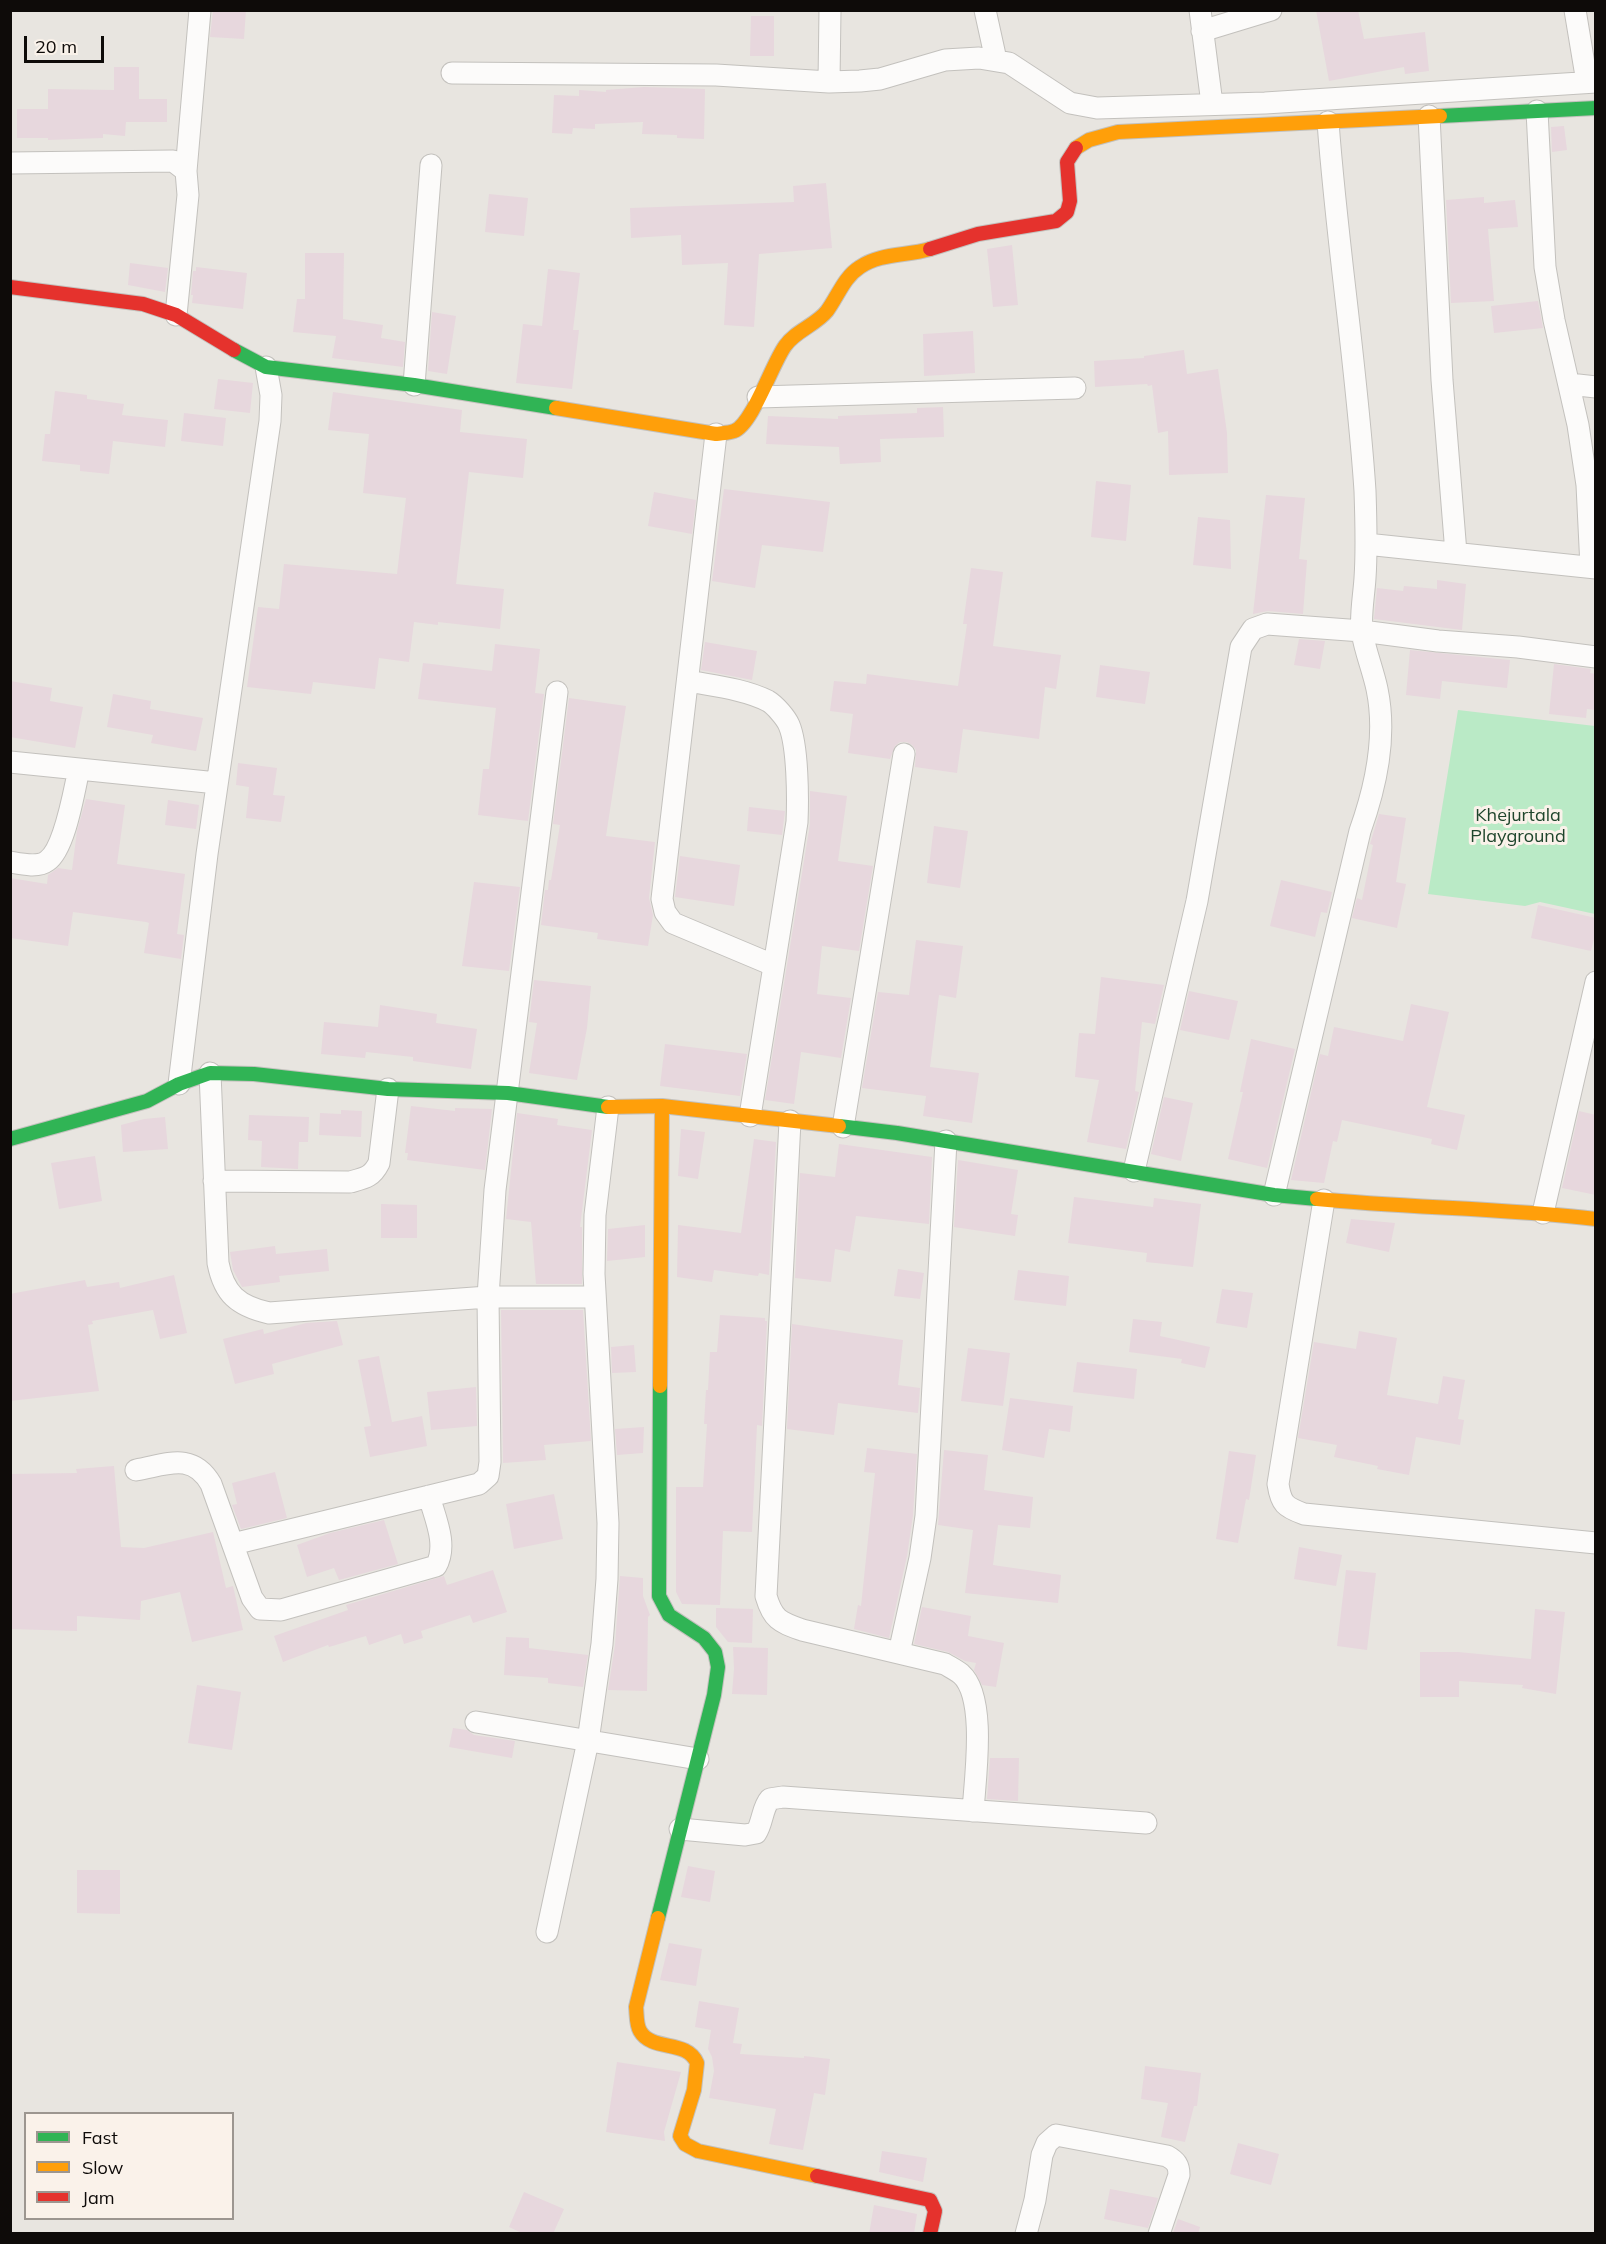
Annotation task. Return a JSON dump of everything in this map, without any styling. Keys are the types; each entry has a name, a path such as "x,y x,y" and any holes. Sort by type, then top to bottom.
{"street":[{"path":"176,315 188,195 186,171 200,10"},
{"path":"829,82 830,10"},
{"path":"985,10 996,60"},
{"path":"1212,105 1201,21 1271,10"},
{"path":"452,73 716,75 829,82 880,79 945,60 978,58 1009,63 1070,104 1082,106 1097,108 1265,103 1591,82 1575,10"},
{"path":"10,287 143,304 176,315 226,346 266,367 414,385 716,434 736,431 749,418 777,357 787,342 826,312 845,282 858,268 874,259 914,254 978,234 1056,221 1065,217 1070,209 1066,163 1071,150 1097,135 1118,132 1596,108"},
{"path":"1366,544 1593,567 1587,485 1578,425 1554,320 1545,267 1537,111"},
{"path":"1429,116 1442,380 1456,553"},
{"path":"1274,1195 1360,831 1374,794 1379,761 1378,691 1362,631 1366,544 1364,489 1355,381 1334,203 1328,122"},
{"path":"10,163 173,161 186,171"},
{"path":"414,385 431,165"},
{"path":"179,1084 217,783 270,421 271,395 266,367"},
{"path":"1569,384 1596,387"},
{"path":"758,397 1075,388"},
{"path":"716,434 662,899 665,912 673,923 773,965"},
{"path":"1134,1172 1197,902 1241,647 1253,629 1267,624 1362,631 1596,657"},
{"path":"688,681 750,694 771,702 789,725 795,756 798,803 750,1116"},
{"path":"233,1544 479,1484 488,1476 490,1462 488,1297 495,1190 556,692"},
{"path":"843,1127 904,754"},
{"path":"10,762 217,783"},
{"path":"10,862 33,865 46,862 55,852 62,837 79,769"},
{"path":"1543,1214 1596,982"},
{"path":"210,1073 218,1263 221,1281 237,1301 252,1309 269,1313 488,1297 595,1297"},
{"path":"10,1139 147,1101 179,1084 210,1073 254,1074 388,1089 508,1093 608,1107 662,1106 946,1141 1274,1195 1392,1206 1596,1219"},
{"path":"214,1181 350,1182 363,1178 374,1172 379,1162 388,1089"},
{"path":"662,1106 659,1596 669,1615 704,1638 715,1652 718,1667 714,1695 636,2007 638,2026 645,2038 691,2053 697,2061 696,2078 680,2136 685,2144 699,2151 930,2200 935,2211 930,2234"},
{"path":"547,1932 588,1741 602,1644 608,1579 608,1523 595,1297 595,1215 608,1107"},
{"path":"790,1120 766,1596 770,1611 781,1622 802,1630 945,1664 962,1675 973,1695 977,1715 973,1811"},
{"path":"899,1653 920,1558 926,1516 946,1141"},
{"path":"1324,1200 1278,1484 1280,1498 1288,1508 1304,1514 1596,1543"},
{"path":"136,1470 181,1462 195,1466 204,1472 211,1484 252,1598 260,1609 281,1610 436,1566 442,1555 442,1544 429,1496"},
{"path":"477,1722 698,1759"},
{"path":"680,1829 745,1835 756,1833 762,1823 765,1805 770,1799 783,1797 1146,1823"},
{"path":"1026,2234 1042,2155 1047,2143 1056,2135 1167,2156 1176,2161 1179,2175 1159,2234"}],"green space":[{"name":"Khejurtala Playground","path":"1458,710 1595,726 1595,914 1540,902 1525,906 1428,894"}],"building":[{"path":"213,10 246,10 244,39 210,37"},
{"path":"1316,10 1358,10 1364,39 1425,32 1429,71 1405,74 1404,67 1329,81"},
{"path":"751,16 774,16 774,56 750,56"},
{"path":"114,67 139,67 139,99 167,99 167,122 126,122 125,136 103,134 103,138 48,140 48,138 17,138 17,109 48,109 48,89 114,90"},
{"path":"644,87 705,89 704,139 677,138 677,135 642,134 643,122 595,124 595,129 573,128 572,134 552,133 554,95 579,96 579,90 606,92 606,90"},
{"path":"1564,126 1567,150 1552,152 1551,127"},
{"path":"826,183 832,248 759,254 754,327 724,325 728,263 682,265 681,235 631,238 630,208 794,202 793,186"},
{"path":"489,194 528,198 524,236 485,232"},
{"path":"1484,197 1484,203 1515,200 1518,227 1488,229 1494,301 1451,303 1446,200"},
{"path":"1012,245 1018,305 993,307 987,249"},
{"path":"305,253 344,253 343,319 383,325 381,338 405,342 403,367 332,358 336,336 293,332 297,299 305,299"},
{"path":"130,263 168,268 165,292 128,285"},
{"path":"196,267 247,273 243,309 192,303 193,271 196,271"},
{"path":"548,269 580,273 573,330 579,330 572,389 516,383 523,324 542,326"},
{"path":"1538,301 1543,328 1494,333 1491,306"},
{"path":"432,312 456,316 447,374 428,371"},
{"path":"973,331 975,373 924,376 923,334"},
{"path":"1184,350 1187,374 1218,369 1227,433 1228,473 1169,475 1168,431 1158,433 1152,385 1095,387 1094,361 1144,358 1144,356"},
{"path":"218,379 253,383 250,413 214,409"},
{"path":"55,391 87,395 87,399 124,404 122,415 168,420 165,447 113,441 109,474 80,471 80,465 42,461 45,434 50,434"},
{"path":"333,392 462,410 460,432 527,439 523,478 469,472 456,584 504,589 500,629 438,622 438,625 414,622 409,662 379,658 375,689 313,682 311,694 247,687 258,607 279,609 284,564 397,574 406,498 363,493 369,434 328,430"},
{"path":"943,407 944,437 880,439 881,462 840,464 839,447 766,444 768,416 838,419 838,416 917,413 917,408"},
{"path":"184,413 226,418 223,446 181,441"},
{"path":"1096,481 1131,485 1126,541 1091,537"},
{"path":"724,489 830,502 823,552 762,545 755,588 712,581"},
{"path":"654,492 696,500 692,534 648,526"},
{"path":"1266,495 1305,498 1299,559 1307,560 1303,614 1268,611 1253,614"},
{"path":"1198,517 1230,520 1231,569 1193,565"},
{"path":"971,568 1003,572 993,646 1061,655 1056,689 1045,687 1039,739 963,729 957,773 915,767 916,750 907,742 900,742 895,746 890,759 848,753 853,714 830,711 834,681 866,684 867,674 958,686 967,624 963,624"},
{"path":"1437,580 1466,584 1462,630 1374,619 1377,588 1403,591 1404,586 1437,589"},
{"path":"1299,639 1325,641 1320,669 1294,665"},
{"path":"705,642 757,651 752,680 701,670"},
{"path":"495,644 540,649 535,693 544,694 528,821 478,815 483,769 489,769 496,708 418,699 423,663 492,671"},
{"path":"1410,650 1510,660 1507,688 1442,681 1440,699 1406,695"},
{"path":"1554,664 1591,669 1590,673 1596,674 1596,710 1587,709 1586,718 1549,714"},
{"path":"1100,665 1150,672 1145,704 1096,697"},
{"path":"10,681 52,688 50,701 83,707 75,748 10,737"},
{"path":"113,694 151,701 150,709 203,718 196,751 151,743 153,735 107,727"},
{"path":"569,698 626,706 606,836 655,842 649,898 653,915 648,946 597,939 598,933 541,925 545,890 548,890 549,880 551,880 560,825 553,824"},
{"path":"238,763 277,768 273,795 285,796 281,822 246,818 249,787 236,785"},
{"path":"810,791 847,796 838,861 873,866 859,951 822,946 817,994 851,998 841,1058 801,1052 794,1104 765,1100 810,824"},
{"path":"86,799 125,805 117,864 185,874 177,934 184,935 181,959 144,953 149,923 73,912 68,946 10,938 10,878 47,884 48,875 58,868 72,870 77,831"},
{"path":"168,800 199,805 196,829 165,825"},
{"path":"749,807 785,811 782,835 747,831"},
{"path":"1379,814 1406,818 1396,882 1406,884 1397,928 1352,918 1357,898 1362,900 1373,845 1370,844"},
{"path":"934,826 968,831 960,888 927,883"},
{"path":"680,856 740,865 734,906 675,897"},
{"path":"1281,880 1332,892 1327,913 1321,912 1315,937 1270,926"},
{"path":"474,882 520,887 509,971 462,966"},
{"path":"1538,905 1596,918 1596,931 1591,951 1531,938"},
{"path":"916,940 963,946 956,998 939,995 930,1067 979,1073 972,1123 923,1116 926,1096 862,1088 878,992 909,995"},
{"path":"1101,977 1164,985 1155,1024 1142,1022 1135,1091 1139,1092 1126,1149 1087,1142 1099,1080 1075,1077 1079,1033 1095,1034"},
{"path":"534,980 591,986 587,1028 577,1080 529,1073 537,1023 529,1022"},
{"path":"1189,991 1238,1001 1229,1040 1180,1030"},
{"path":"1411,1004 1449,1012 1427,1107 1465,1115 1457,1150 1431,1144 1432,1139 1342,1120 1337,1142 1333,1141 1324,1183 1291,1180 1320,1054 1328,1056 1334,1027 1403,1041"},
{"path":"380,1005 437,1014 436,1023 477,1029 471,1069 413,1061 413,1057 366,1052 365,1058 321,1054 324,1022 378,1027"},
{"path":"1251,1039 1295,1049 1267,1168 1228,1159 1243,1092 1240,1092"},
{"path":"665,1044 747,1054 740,1096 660,1086"},
{"path":"1164,1097 1193,1103 1181,1161 1151,1154"},
{"path":"411,1106 455,1111 455,1108 492,1109 485,1170 407,1160 408,1153 405,1153"},
{"path":"341,1110 362,1111 361,1137 319,1135 320,1113 341,1114"},
{"path":"1579,1111 1596,1115 1596,1195 1562,1188"},
{"path":"517,1113 558,1119 557,1125 592,1130 580,1227 582,1227 582,1284 536,1284 531,1222 506,1219"},
{"path":"249,1115 309,1117 308,1142 299,1142 298,1169 261,1167 262,1141 248,1140"},
{"path":"165,1117 168,1149 123,1152 121,1125"},
{"path":"681,1129 705,1132 698,1179 678,1176"},
{"path":"754,1139 776,1142 769,1275 759,1273 758,1276 714,1270 712,1282 677,1277 678,1225 741,1233"},
{"path":"839,1144 932,1157 929,1224 856,1216 850,1252 835,1249 831,1282 795,1278 800,1173 835,1177"},
{"path":"95,1156 102,1201 59,1209 51,1163"},
{"path":"958,1160 1018,1170 1011,1214 1018,1215 1015,1236 954,1227"},
{"path":"1074,1197 1153,1207 1154,1198 1201,1204 1193,1267 1146,1262 1147,1253 1068,1243"},
{"path":"381,1204 417,1205 417,1238 381,1238"},
{"path":"1351,1219 1395,1223 1389,1252 1346,1243"},
{"path":"645,1225 645,1257 607,1261 608,1229"},
{"path":"275,1246 276,1254 327,1249 329,1271 279,1276 280,1282 242,1287 233,1270 230,1252"},
{"path":"898,1269 924,1273 920,1299 894,1296"},
{"path":"1018,1270 1069,1276 1066,1306 1014,1300"},
{"path":"174,1275 187,1333 160,1339 153,1310 92,1321 93,1324 88,1325 99,1391 10,1401 10,1294 85,1280 87,1287 119,1282 120,1288"},
{"path":"1222,1289 1253,1293 1247,1328 1216,1323"},
{"path":"501,1310 583,1310 591,1441 544,1445 546,1460 503,1463"},
{"path":"720,1315 765,1318 767,1321 762,1426 757,1425 752,1532 723,1531 720,1605 682,1604 676,1592 676,1487 703,1487 707,1424 704,1424 706,1390 708,1390 710,1352 717,1352"},
{"path":"1133,1319 1162,1322 1160,1336 1210,1347 1205,1368 1181,1363 1182,1359 1129,1352"},
{"path":"337,1321 343,1345 272,1364 274,1374 235,1384 223,1339 263,1329 264,1334 306,1323"},
{"path":"792,1324 903,1340 898,1385 920,1388 918,1413 838,1403 834,1435 787,1429"},
{"path":"1359,1331 1397,1338 1387,1395 1438,1404 1443,1376 1465,1380 1458,1419 1464,1420 1460,1445 1416,1437 1409,1475 1334,1457 1337,1445 1298,1438 1314,1342 1356,1349"},
{"path":"634,1345 636,1372 612,1373 611,1347"},
{"path":"968,1348 1010,1353 1003,1406 961,1401"},
{"path":"379,1356 392,1422 422,1416 427,1446 370,1457 364,1427 371,1426 358,1360"},
{"path":"1077,1362 1137,1369 1134,1399 1073,1392"},
{"path":"476,1387 477,1426 431,1430 427,1392"},
{"path":"1010,1398 1073,1406 1070,1432 1049,1429 1044,1458 1002,1450"},
{"path":"644,1427 643,1453 617,1455 615,1429"},
{"path":"867,1448 917,1454 913,1515 907,1556 889,1638 854,1629 858,1605 861,1606 875,1473 864,1472"},
{"path":"944,1450 988,1455 984,1490 1033,1497 1030,1528 998,1525 993,1565 1061,1575 1058,1603 965,1593 973,1530 938,1525"},
{"path":"1229,1451 1256,1455 1249,1500 1246,1499 1238,1543 1216,1539"},
{"path":"114,1466 121,1547 144,1548 213,1532 226,1588 233,1586 243,1630 192,1642 180,1592 141,1601 140,1620 77,1616 77,1631 10,1629 11,1474 77,1473 76,1469"},
{"path":"275,1472 287,1518 241,1529 232,1505 237,1504 232,1483"},
{"path":"554,1494 563,1539 514,1549 506,1504"},
{"path":"384,1520 398,1564 339,1580 334,1568 307,1577 297,1545 330,1533"},
{"path":"1299,1547 1342,1555 1336,1586 1294,1579"},
{"path":"493,1570 507,1612 473,1623 470,1615 421,1631 423,1638 404,1644 401,1634 369,1645 366,1636 329,1647 328,1645 283,1662 274,1636 348,1610 346,1605 444,1576 447,1585"},
{"path":"1346,1570 1376,1573 1367,1650 1337,1646"},
{"path":"620,1576 643,1578 643,1596 650,1615 648,1617 647,1691 608,1690 615,1645"},
{"path":"922,1607 971,1616 968,1636 1004,1643 996,1687 982,1685 974,1670 976,1663 965,1661 948,1652 914,1644"},
{"path":"716,1608 753,1609 752,1643 728,1642 716,1627"},
{"path":"1535,1609 1565,1612 1556,1694 1522,1688 1523,1685 1459,1681 1459,1697 1420,1697 1420,1652 1458,1652 1531,1659"},
{"path":"506,1637 529,1638 529,1648 588,1655 583,1687 548,1683 548,1678 504,1675"},
{"path":"733,1647 768,1648 767,1695 732,1694"},
{"path":"197,1685 241,1692 232,1750 188,1743"},
{"path":"453,1728 467,1730 474,1735 515,1741 512,1758 449,1747"},
{"path":"990,1758 1019,1758 1018,1801 987,1799"},
{"path":"688,1866 715,1871 710,1902 681,1897"},
{"path":"77,1870 120,1870 120,1914 77,1913"},
{"path":"669,1943 702,1949 696,1986 660,1980"},
{"path":"699,2001 739,2008 733,2043 742,2044 740,2054 830,2059 825,2095 814,2093 803,2150 769,2144 776,2109 709,2098 714,2071 708,2049 711,2030 695,2027"},
{"path":"617,2062 681,2072 664,2132 665,2141 606,2132"},
{"path":"1145,2066 1201,2073 1197,2106 1194,2106 1185,2142 1161,2137 1168,2103 1141,2099"},
{"path":"1238,2143 1279,2154 1271,2185 1230,2174"},
{"path":"882,2151 927,2158 923,2182 879,2172"},
{"path":"1110,2189 1158,2198 1148,2228 1104,2219"},
{"path":"524,2192 564,2209 553,2234 524,2234 509,2227"},
{"path":"874,2205 917,2214 914,2234 869,2234"},
{"path":"1178,2219 1200,2227 1198,2234 1173,2233"}],"traffic: fast":[{"path":"1440,116 1596,108"},
{"path":"234,350 266,367 414,385 556,408"},
{"path":"10,1139 147,1101 179,1084 210,1073 254,1074 388,1089 508,1093 608,1107"},
{"path":"839,1126 897,1133 1274,1195 1317,1199"},
{"path":"658,1918 714,1695 718,1667 715,1652 704,1638 669,1615 659,1596 660,1386"}],"traffic: slow":[{"path":"1076,148 1089,140 1118,132 1440,116"},
{"path":"556,408 716,434 734,431 748,418 785,346 794,336 827,311 845,281 854,271 876,259 930,249"},
{"path":"660,1386 662,1106"},
{"path":"608,1107 662,1106 839,1126"},
{"path":"1317,1199 1526,1212 1596,1219"},
{"path":"658,1918 636,2007 637,2019 640,2031 645,2037 686,2051 697,2063 694,2090 680,2136 685,2144 698,2151 817,2176"}],"traffic: jam":[{"path":"930,249 978,234 1056,221 1067,212 1070,201 1067,162 1076,148"},
{"path":"10,287 143,304 176,315 234,350"},
{"path":"817,2176 930,2200 935,2211 930,2234"}]}
